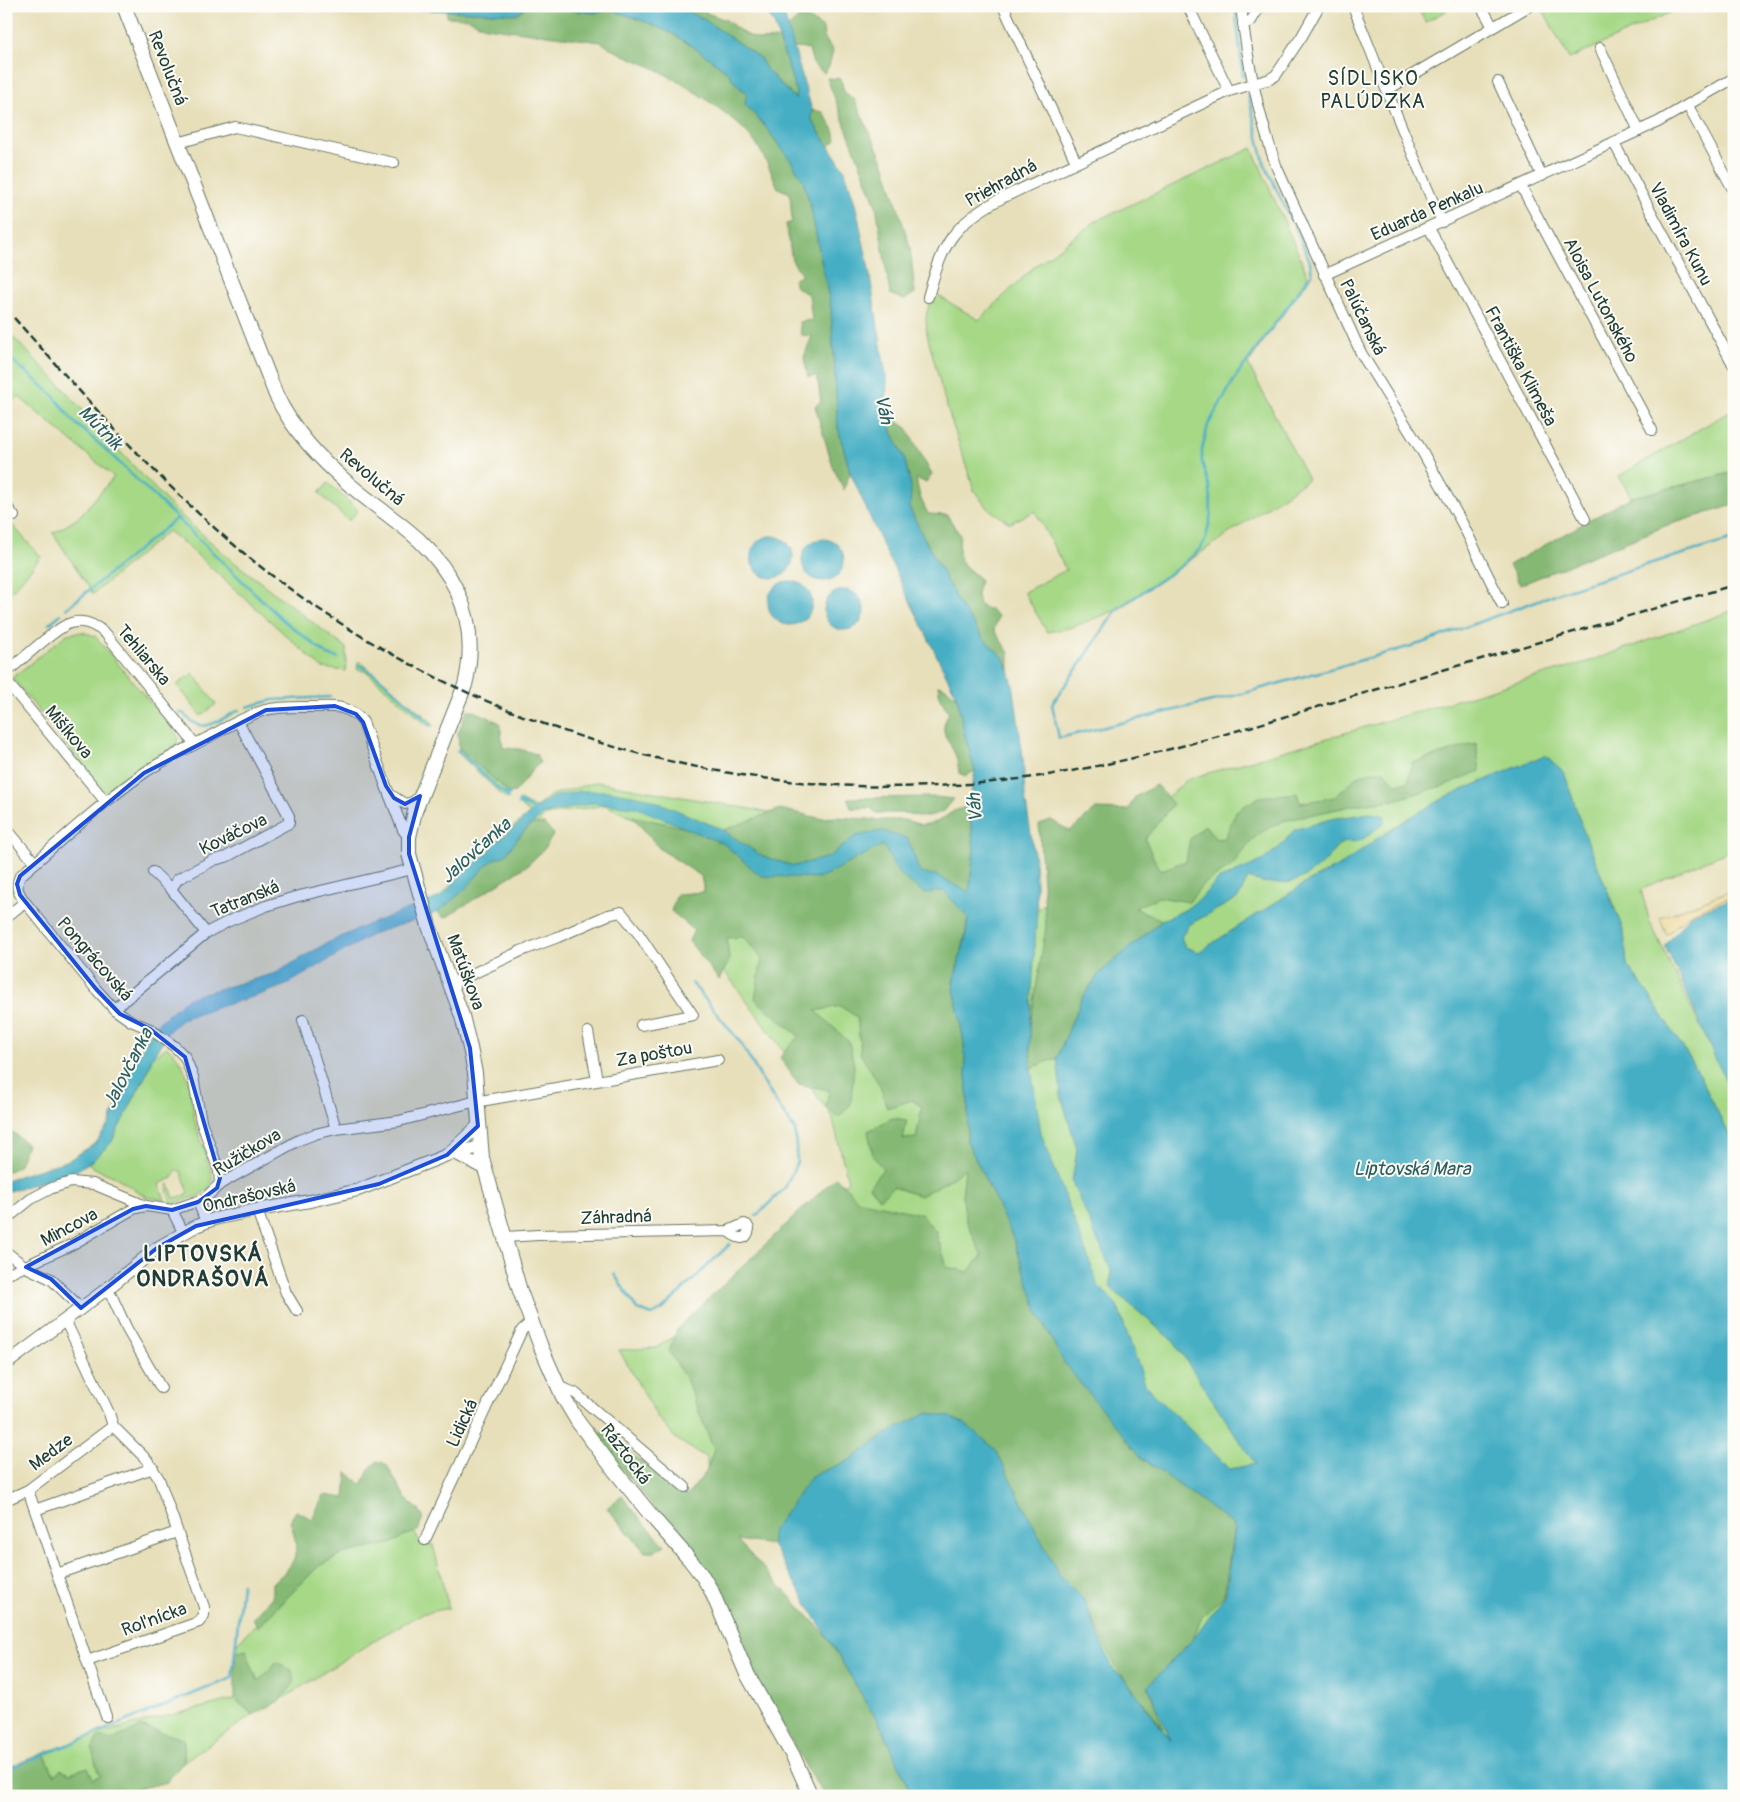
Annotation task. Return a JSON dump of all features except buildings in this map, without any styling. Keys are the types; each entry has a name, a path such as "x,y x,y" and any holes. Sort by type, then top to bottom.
{"main road":[{"name":"Revolučná","path":"124,6 270,379 289,420 305,441 334,471 418,539 433,555 456,588 461,601 469,627 471,650 466,685 420,796 408,838"},
{"name":"Matúškova","path":"408,838 409,854 421,899 462,1016 470,1048 478,1102 480,1146 485,1169"},
{"name":"Ráztocká","path":"485,1169 506,1237 514,1272 531,1322 559,1390 578,1422 620,1478 700,1572 712,1592 746,1672 784,1738 811,1796"}],"street":[{"path":"1003,6 1076,162"},
{"path":"1188,6 1228,91"},
{"name":"Palúčanská","path":"1241,6 1253,85 1266,138 1277,168 1361,353 1422,451 1462,523 1502,604"},
{"path":"1243,24 1251,20 1260,6"},
{"name":"Priehradná","path":"928,297 943,251 953,235 966,221 997,200 1076,162 1228,91 1266,81 1276,75 1319,6"},
{"path":"1353,6 1398,121 1442,222"},
{"path":"1481,6 1493,28"},
{"path":"1387,90 1529,6"},
{"path":"1600,48 1639,131"},
{"name":"Eduarda Penkalu","path":"1324,275 1639,131 1688,106 1734,78"},
{"path":"1498,82 1542,176"},
{"path":"1688,106 1734,191"},
{"path":"178,143 235,127 394,163"},
{"name":"Vladimíra Kunu","path":"1614,142 1734,366"},
{"name":"Aloisa Lutonského","path":"1521,186 1652,430"},
{"name":"Františka Klimeša","path":"1428,228 1585,519"},
{"path":"6,506 14,516"},
{"name":"Tehliarska","path":"6,673 53,634 70,623 91,624 106,634 195,744"},
{"name":"Mišíkova","path":"6,681 106,802"},
{"name":"Matúškova","path":"238,722 266,710 281,708 335,706 346,708 356,714 363,722 389,794 408,838"},
{"path":"6,917 25,902 20,895 17,884 20,876 106,802 144,773 238,722"},
{"name":"Kováčova","path":"170,889 178,880 214,860 226,857 289,824 289,816 238,722"},
{"path":"389,794 405,804 413,802 420,796"},
{"path":"6,828 35,863"},
{"name":"Tatranská","path":"114,1008 206,933 250,911 413,869"},
{"path":"153,872 170,889 206,933"},
{"name":"Pongrácovská","path":"25,902 96,989 114,1008 131,1021 150,1029 181,1052 189,1066 202,1127 218,1172 220,1184"},
{"path":"451,984 520,951 608,915 621,912 638,933 693,1015 640,1025"},
{"path":"303,1020 336,1129"},
{"name":"Za poštou","path":"588,1032 597,1080"},
{"name":"Za poštou","path":"478,1102 718,1060"},
{"name":"Ružičkova","path":"198,1202 211,1194 220,1184 299,1140 315,1134 336,1129 399,1121 478,1102"},
{"name":"Ondrašovská","path":"451,1154 478,1126"},
{"name":"Ondrašovská","path":"6,1364 108,1288 157,1248 183,1232 206,1222 358,1190 451,1154 480,1146"},
{"path":"451,1154 485,1169"},
{"path":"6,1219 38,1196 60,1184 71,1182 93,1184 146,1206 172,1210 198,1202 206,1222"},
{"name":"Mincova","path":"6,1275 26,1267 104,1227 133,1209 146,1206"},
{"path":"172,1210 183,1232"},
{"path":"257,1210 286,1293 297,1311"},
{"name":"Záhradná","path":"506,1237 728,1231"},
{"path":"6,1252 26,1267 51,1279 81,1308"},
{"path":"108,1288 127,1329 161,1388"},
{"name":"Roľnícka","path":"65,1320 110,1413 114,1426 153,1468 159,1479 204,1607 204,1615 199,1622 87,1660"},
{"name":"Lidická","path":"425,1540 522,1330 531,1322"},
{"path":"559,1390 565,1389 575,1393 685,1488"},
{"name":"Medze","path":"6,1500 28,1490 114,1426"},
{"path":"35,1510 153,1468"},
{"path":"28,1490 106,1716"},
{"path":"57,1574 177,1532"}],"highlighted area":[{"path":"335,706 356,714 363,722 386,786 394,798 405,804 420,796 409,837 409,854 470,1048 478,1126 447,1155 379,1184 196,1226 157,1248 81,1308 51,1279 26,1267 133,1209 146,1206 172,1210 198,1202 217,1188 220,1178 185,1057 150,1029 120,1014 96,989 20,895 17,884 20,876 144,773 266,710"}],"green space":[{"path":"542,6 594,13 612,10 673,34 698,50 728,72 735,83 747,94 745,104 764,125 803,180 810,204 831,309 838,428 850,472 844,490 833,467 815,406 821,402 817,376 808,377 804,357 812,336 801,335 799,322 812,320 809,295 796,287 793,280 802,275 792,260 786,224 792,222 790,193 778,188 770,168 759,149 742,127 704,98 652,67 619,53 601,42 485,27 467,18 447,17 447,11 517,14 526,7"},
{"path":"675,6 695,6 709,14 726,20 743,33 759,40 779,39 796,91 796,99 766,69 760,58 702,18"},
{"path":"1417,6 1444,6 1446,11 1425,22"},
{"path":"1541,6 1684,6 1569,59"},
{"path":"806,16 823,28 824,37 833,51 829,67 824,73 813,64 809,49 794,48 788,27 799,18"},
{"path":"827,78 841,79 844,92 854,99 884,163 910,247 915,293 904,300 890,294 876,205"},
{"path":"812,110 823,112 834,130 836,140 829,147 811,119"},
{"path":"1252,148 1308,276 1248,364 1308,479 1119,609 1070,628 1047,632 1024,592 1066,570 1035,511 1010,523 987,508 974,490 944,398 927,334 926,317 932,292 979,320 1035,266 1096,221"},
{"path":"6,330 61,386 175,510 230,559 346,648 346,671 322,668 185,544 168,531 93,594 53,533 77,519 114,477 18,396 6,408"},
{"path":"1734,409 1734,472 1631,497 1619,476"},
{"path":"896,421 907,428 932,475 926,482 916,479 920,497 928,514 947,515 960,535 959,551 961,561 980,579 977,595 979,605 993,611 998,616 994,630 1009,653 1009,670 1003,657 984,639 959,604 910,509 911,486 904,457 892,432 891,422"},
{"path":"1734,472 1734,505 1668,525 1520,585 1509,565 1631,497"},
{"path":"328,483 358,510 349,521 319,493"},
{"path":"6,518 41,557 6,598"},
{"path":"1734,610 1734,849 1641,890 1650,922 1734,1097 1734,1144 1694,1065 1648,993 1627,965 1624,932 1582,827 1564,772 1545,755 1448,796 1409,818 1344,863 1304,884 1199,952 1185,947 1181,937 1190,924 1238,898 1248,878 1265,883 1325,862 1337,846 1348,840 1359,841 1384,823 1385,816 1371,813 1331,819 1294,830 1281,846 1262,861 1218,880 1203,896 1185,910 1162,920 1061,1095 1077,1149 1072,1182 1111,1270 1111,1288 1174,1342 1256,1464 1234,1525 1226,1594 1192,1640 1173,1743 1125,1679 1113,1669 1083,1599 708,1490 707,1458 676,1439 658,1418 619,1350 656,1348 688,1327 848,1181 832,1116 699,937 731,877 663,832 605,805 546,815 504,856 492,845 530,813 518,804 520,800 535,808 551,795 597,782 847,826 1001,897 1037,910 1188,779 1590,661"},
{"path":"82,632 95,636 178,736 177,744 105,792 12,678 67,634"},
{"path":"359,661 432,722 432,726 427,725 367,672 357,669"},
{"path":"193,673 216,704 201,716 177,685"},
{"path":"938,685 946,688 957,697 964,733 975,771 965,776 959,773 956,756 945,734 944,725 949,713 940,698"},
{"path":"467,711 475,711 500,723 503,748 519,749 536,754 540,763 515,792 509,793 459,748 458,733"},
{"path":"1476,743 1480,771 1443,786 1394,800 1360,804 1283,821 1258,834 1233,865 1202,885 1189,902 1158,897 1135,908 1162,920 1099,974 1081,1000 1057,1058 1031,1068 1030,1026 1046,927 1039,824 1051,820 1070,831 1096,809 1128,810 1135,797 1156,785 1173,804 1145,839 1161,870 1186,861 1190,839 1205,825 1216,839 1225,838 1236,811 1259,797 1297,793 1300,803 1335,797 1359,775 1383,770 1396,784 1408,782 1412,763"},
{"path":"459,748 509,793 506,799 456,751 459,751"},
{"path":"935,797 953,799 943,811 921,817 906,813 875,813 872,808 851,808 848,798"},
{"path":"969,806 974,850 968,917 964,942 953,982 964,1043 968,1103 967,1141 1014,1240 1023,1269 1142,1458 1234,1525 1224,1595 1202,1617 1192,1640 1148,1686 1163,1728 1116,1667 1083,1599 1059,1575 1028,1515 886,1434 852,1459 812,1476 773,1531 772,1545 737,1540 825,1634 883,1730 913,1796 825,1796 809,1772 746,1659 710,1577 595,1436 601,1431 687,1496 706,1472 714,1450 686,1379 669,1351 678,1328 836,1177 858,1200 921,1214 936,1232 947,1267 968,1272 982,1256 966,1219 962,1196 965,1168 951,1179 920,1196 893,1187 879,1199 869,1186 883,1169 873,1156 868,1131 892,1118 907,1120 903,1139 916,1138 922,1107 912,1100 887,1108 880,1086 861,1055 857,1017 840,1006 816,1011 849,1042 854,1066 851,1104 838,1118 826,1107 829,1090 798,1084 780,1057 799,1036 755,999 762,958 743,937 727,938 729,961 719,980 689,941 694,930 671,911 677,894 704,892 701,876 660,849 632,816 713,834 780,809 819,818 904,820 922,825 937,822 954,811"},
{"path":"533,824 544,824 554,834 544,849 529,864 447,917 444,918 437,912 463,891 484,868 496,858 504,856 524,831"},
{"path":"167,1047 181,1062 185,1071 196,1126 208,1158 206,1159 212,1178 208,1189 203,1193 171,1204 167,1189 169,1184 174,1198 186,1196 189,1193 181,1171 176,1171 173,1178 159,1184 165,1200 145,1197 145,1195 121,1180 88,1163 111,1143 148,1071 152,1058"},
{"path":"9,1129 27,1144 18,1167 6,1172 6,1130"},
{"path":"378,1461 386,1464 406,1499 418,1509 423,1517 418,1531 404,1536 391,1544 345,1553 319,1566 258,1627 253,1618 272,1597 272,1583 288,1569 295,1556 295,1541 290,1521 296,1511 312,1519 324,1495 345,1498 347,1472 362,1485 370,1468"},
{"path":"622,1496 665,1545 653,1552 645,1552 607,1508"},
{"path":"414,1532 421,1545 433,1545 449,1608 421,1614 378,1638 279,1701 294,1683 245,1696 237,1643 317,1561"},
{"path":"246,1650 258,1682 276,1662 292,1670 294,1683 279,1701 253,1715 235,1699 235,1653"},
{"path":"235,1699 253,1715 184,1761 184,1739 142,1727 112,1740 97,1769 101,1776 93,1779 88,1767 70,1773 54,1775 44,1753 89,1736"},
{"path":"142,1727 184,1739 184,1761 167,1782 106,1796 6,1796 6,1768 44,1753 54,1775 61,1769 70,1773 88,1767 93,1779 101,1776 97,1769 92,1749 98,1737 112,1740"}],"sand":[{"path":"1734,889 1734,895 1689,914 1667,935 1660,918"}],"water":[{"path":"385,6 542,6 526,7 517,14 406,9"},
{"name":"Liptovská Mara","path":"542,6 675,6 702,18 760,58 766,69 795,99 796,91 774,23 768,15 766,6 779,6 783,11 812,110 811,119 845,171 855,203 868,264 887,382 886,399 892,432 904,457 911,486 910,509 959,604 984,639 1003,657 1009,670 1014,690 1023,757 1025,796 1035,860 1037,910 1030,1026 1031,1068 1041,1133 1097,1284 1117,1305 1146,1386 1230,1469 1255,1464 1174,1342 1111,1288 1111,1270 1072,1182 1077,1149 1061,1095 1057,1058 1081,1000 1099,974 1162,920 1185,910 1203,896 1218,880 1262,861 1281,846 1294,830 1331,819 1371,813 1385,816 1384,823 1368,835 1359,841 1340,844 1316,869 1298,880 1270,883 1248,878 1238,898 1190,924 1181,937 1185,947 1199,952 1304,884 1344,863 1409,818 1448,796 1545,755 1564,772 1582,827 1624,932 1627,965 1648,993 1694,1065 1734,1144 1734,1796 913,1796 883,1730 772,1545 772,1531 812,1476 852,1459 886,1434 927,1413 947,1416 964,1423 995,1449 1059,1575 1083,1599 1113,1669 1125,1679 1171,1741 1148,1686 1192,1640 1226,1594 1234,1525 1142,1458 1064,1363 1039,1315 1014,1240 967,1141 968,1103 964,1043 953,982 965,941 968,917 944,891 924,893 899,874 883,845 820,878 761,876 724,844 635,807 592,803 544,814 524,831 504,856 496,858 484,868 463,891 441,910 375,933 286,985 193,1015 180,1021 169,1031 152,1058 148,1071 111,1143 93,1160 74,1172 6,1192 6,1180 69,1160 96,1143 109,1124 137,1058 148,1038 159,1022 185,1000 276,973 325,944 367,925 440,897 466,870 489,852 492,845 519,824 533,810 553,797 580,791 608,791 648,798 719,828 762,856 794,866 829,857 856,836 882,831 908,839 920,873 936,875 969,892 974,850 969,806 975,771 964,733 957,697 881,542 850,472 838,428 831,309 810,204 803,180 764,125 745,104 747,93 735,83 728,72 698,50 673,34 612,10 594,13"},
{"path":"776,536 784,539 790,545 793,557 790,569 784,575 768,578 760,575 754,569 751,553 754,545 760,539"},
{"path":"827,539 835,542 841,548 844,560 841,572 835,578 819,581 811,578 805,572 802,556 805,548 811,542"},
{"path":"790,581 802,585 808,591 812,603 808,615 802,621 790,625 778,621 772,615 768,603 772,591 778,585"},
{"path":"848,590 855,593 861,599 864,610 863,618 855,627 848,630 840,630 833,627 825,618 824,606 827,599 836,591"},
{"path":"1734,898 1734,1097 1665,946 1690,915"}],"waterway":[{"path":"1235,6 1243,76"},
{"path":"1248,94 1264,163 1291,220"},
{"path":"1294,225 1310,261 1312,274 1237,375 1208,425 1202,450 1202,462 1210,488 1211,514 1206,538 1201,548 1183,565 1117,609 1052,704 1059,738 1245,693 1422,643 1558,593 1734,539"},
{"name":"Mútnik","path":"6,355 53,395 74,422 104,448 284,621 328,655 338,658"},
{"name":"Mútnik","path":"66,609 177,518"},
{"name":"Mútnik","path":"49,624 61,614"},
{"name":"Mútnik","path":"358,665 386,683 432,726"},
{"path":"247,707 273,700 330,697"},
{"path":"180,713 183,713 196,724 210,725 239,710"},
{"name":"Mútnik","path":"458,750 500,790 510,795"},
{"name":"Mútnik","path":"503,792 508,798"},
{"name":"Mútnik","path":"519,801 535,811"},
{"name":"Mútnik","path":"518,804 526,806"},
{"path":"692,983 740,1042 768,1090 795,1130 797,1162 785,1188 756,1216"},
{"path":"614,1274 637,1309 652,1315 662,1310 730,1244"},
{"path":"6,1770 232,1678 242,1584"}],"railway":[{"path":"6,309 132,448 199,514 270,574 351,630 437,678 527,718 621,749 716,771 814,783 912,787 1011,780 1094,767 1216,737 1734,585"}],"district":[{"name":"SÍDLISKO PALÚDZKA","path":"1373,90"},
{"name":"LIPTOVSKÁ ONDRAŠOVÁ","path":"203,1266"}],"water label":[{"name":"Váh","path":"885,409"},
{"name":"Váh","path":"974,808"},
{"name":"Jalovčanka","path":"475,850"},
{"name":"Jalovčanka","path":"127,1068"}]}
